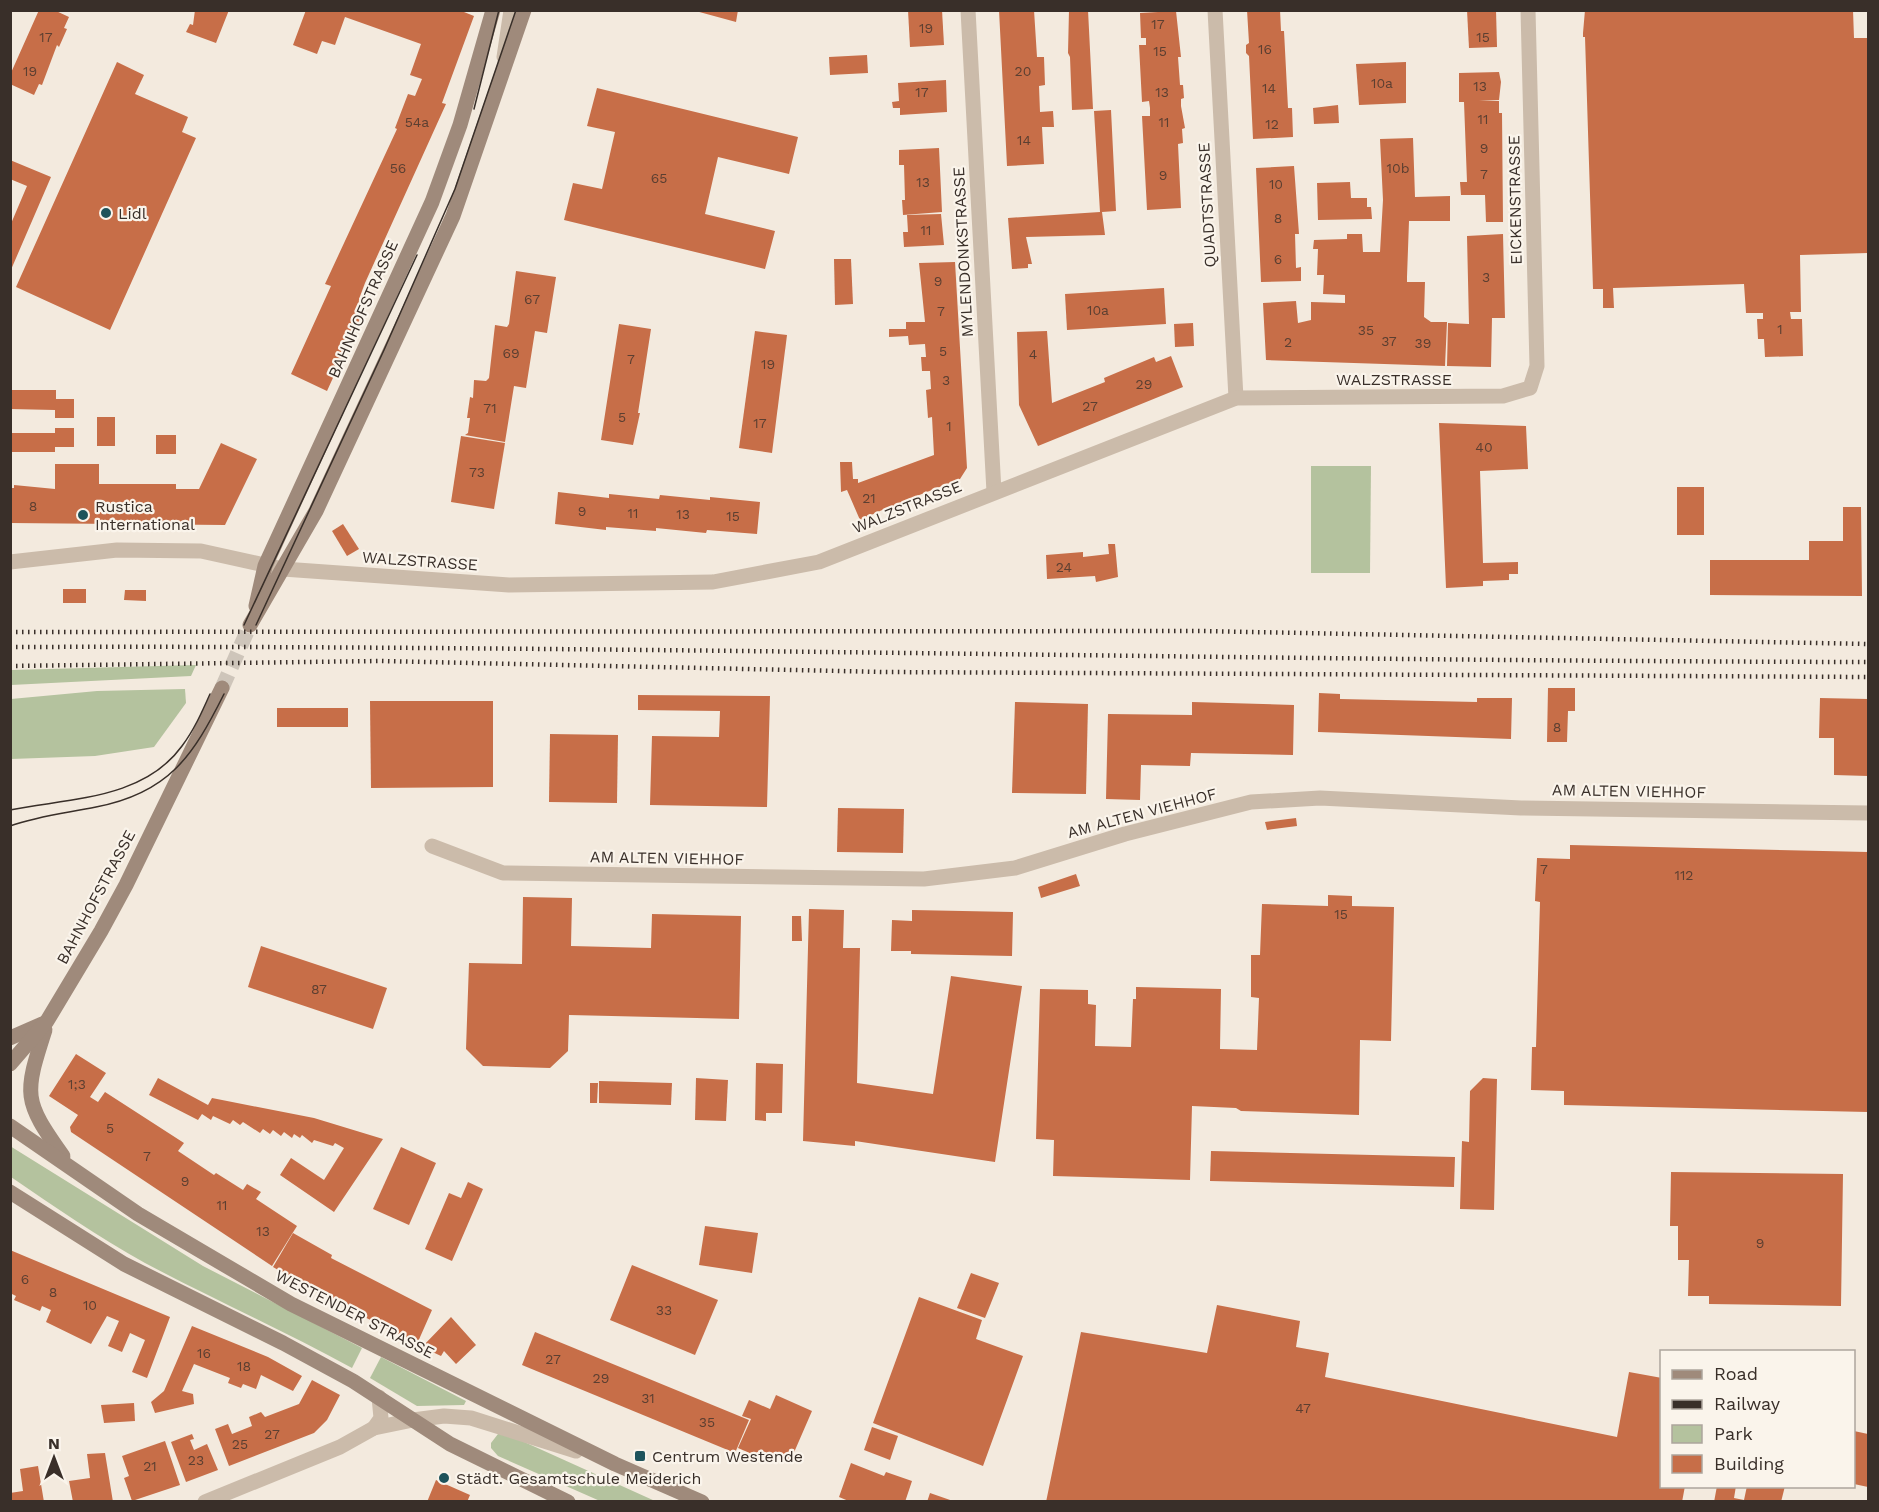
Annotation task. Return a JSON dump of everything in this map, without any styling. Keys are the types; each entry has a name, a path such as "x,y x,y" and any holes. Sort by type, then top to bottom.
{"main road":[{"name":"BAHNHOFSTRASSE","path":"493,10 460,125 432,202 265,566 252,621 316,511 453,216 525,10"},
{"name":"BAHNHOFSTRASSE","path":"10,1064 47,1021 122,893 222,688"},
{"path":"10,1038 47,1021"},
{"path":"47,1021 34,1061 30,1084 30,1103 38,1121 68,1164"},
{"name":"WESTENDER STRASSE","path":"10,1126 138,1214 291,1304 615,1464 702,1502"},
{"path":"10,1192 124,1264 283,1343 379,1397 450,1444 568,1502"}],"street":[{"name":"BAHNHOFSTRASSE","path":"502,78 511,10"},
{"name":"MYLENDONKSTRASSE","path":"968,10 994,492"},
{"name":"QUADTSTRASSE","path":"1215,10 1236,398"},
{"name":"EICKENSTRASSE","path":"1528,10 1537,366 1530,388"},
{"name":"WALZSTRASSE","path":"10,562 117,550 201,551 283,569 509,585 713,582 819,562 1236,398 1503,396 1530,388"},
{"name":"AM ALTEN VIEHHOF","path":"432,846 503,873 924,879 1015,868 1125,834 1251,802 1320,798 1521,808 1869,813"},
{"path":"374,1428 381,1418 379,1397"},
{"path":"205,1502 340,1447 374,1428 444,1416 471,1418 511,1428 615,1464"}],"green space":[{"path":"1311,466 1371,466 1370,573 1311,573"},
{"path":"196,665 191,676 11,685 11,670"},
{"path":"185,689 186,703 154,747 95,756 11,759 11,699 97,691"},
{"path":"10,1146 203,1266 362,1348 352,1368 145,1263 77,1222 11,1177"},
{"path":"381,1357 466,1401 464,1405 417,1406 370,1378"},
{"path":"505,1433 655,1501 600,1501 498,1456 491,1448 491,1443 498,1434"}],"building":[{"path":"39,10 54,10 69,17 64,28 67,29 59,47 57,45 42,85 39,84 34,95 10,84 10,75"},
{"path":"195,10 229,10 216,43 186,32 190,24 193,25"},
{"path":"306,10 459,10 474,16 442,103 446,104 365,283 359,299 367,303 327,391 291,374 331,286 325,284 397,129 395,128 408,94 415,96 422,79 410,75 421,44 345,17 335,45 322,41 317,54 293,45"},
{"path":"692,10 738,10 736,22"},
{"path":"908,10 942,10 944,45 910,47"},
{"path":"999,10 1034,10 1037,57 1044,57 1045,85 1039,86 1040,112 1053,111 1054,127 1042,127 1044,164 1007,166"},
{"path":"1069,10 1088,10 1093,109 1072,110 1068,53"},
{"path":"1247,10 1280,10 1281,31 1284,31 1288,108 1292,108 1293,137 1253,139 1249,56 1246,53 1246,45 1249,43"},
{"path":"1467,10 1496,10 1497,47 1469,48"},
{"path":"1585,10 1853,10 1854,38 1868,38 1868,253 1800,255 1801,312 1790,312 1791,319 1802,319 1803,356 1765,357 1764,339 1758,339 1757,319 1763,319 1763,313 1746,313 1744,284 1613,288 1614,308 1603,308 1603,289 1593,289 1585,37 1583,37"},
{"path":"1176,11 1181,57 1178,57 1180,85 1183,85 1184,98 1181,99 1181,106 1185,128 1182,129 1183,143 1178,144 1181,208 1147,210 1142,116 1150,116 1150,108 1149,101 1142,102 1139,45 1146,45 1146,38 1141,38 1140,13"},
{"path":"867,55 868,73 830,75 829,57"},
{"name":"Lidl","path":"117,62 144,75 135,94 188,117 182,132 196,138 110,330 16,287"},
{"path":"1406,62 1406,103 1359,105 1356,64"},
{"path":"1499,72 1501,82 1499,100 1479,101 1499,101 1499,113 1502,113 1503,222 1486,222 1485,195 1461,195 1460,182 1467,182 1464,102 1459,102 1459,73"},
{"path":"946,80 947,112 900,115 900,108 893,108 892,102 899,101 898,83"},
{"path":"597,88 798,137 789,174 718,157 705,214 775,231 765,269 564,220 573,183 602,189 615,132 587,126"},
{"path":"1338,105 1339,123 1314,124 1313,108"},
{"path":"1111,110 1116,211 1102,212 1105,235 1026,237 1032,264 1028,264 1028,268 1012,269 1008,218 1100,212 1094,111"},
{"path":"1413,138 1415,197 1450,196 1450,221 1409,221 1407,277 1407,282 1425,282 1424,317 1431,322 1447,322 1445,366 1266,360 1263,303 1296,301 1298,323 1311,320 1311,302 1345,303 1345,295 1323,294 1324,275 1317,275 1318,249 1313,249 1314,240 1347,239 1347,234 1362,234 1363,252 1380,252 1383,200 1380,139"},
{"path":"939,148 942,212 903,215 904,165 899,165 899,150"},
{"path":"10,160 51,177 10,272 10,226 27,186 10,179"},
{"path":"1294,166 1299,234 1295,234 1296,268 1301,267 1301,281 1261,282 1256,168"},
{"path":"1350,182 1351,198 1367,198 1367,207 1371,207 1372,219 1318,220 1317,183"},
{"path":"941,214 944,245 904,247 903,232 908,232 907,215"},
{"path":"1503,234 1505,318 1492,318 1491,367 1447,366 1448,323 1469,324 1467,236"},
{"path":"834,259 851,259 853,304 835,305"},
{"path":"955,262 967,468 960,479 904,501 895,509 891,506 860,520 847,490 841,492 840,462 852,462 853,479 858,479 858,483 934,455 932,417 928,418 926,390 931,389 930,371 922,371 921,357 926,357 925,344 909,345 908,336 889,337 889,329 906,329 906,322 925,322 919,263"},
{"path":"516,271 556,277 547,333 535,331 526,388 514,386 505,442 465,435 468,433 470,418 467,418 470,397 473,398 474,380 486,381 489,378 495,325 507,327 509,324"},
{"path":"1164,288 1166,324 1067,330 1065,294"},
{"path":"1193,323 1194,346 1175,347 1174,324"},
{"path":"619,324 651,329 638,413 640,413 633,445 601,440"},
{"path":"755,331 787,335 772,453 739,448"},
{"path":"1047,331 1052,403 1105,382 1104,378 1154,357 1156,362 1171,356 1183,387 1038,446 1019,405 1017,332"},
{"path":"10,390 56,390 56,399 74,399 74,418 55,418 55,410 10,409"},
{"path":"97,417 115,417 115,446 97,446"},
{"path":"1439,423 1526,426 1528,469 1480,471 1483,563 1518,562 1518,574 1509,574 1509,580 1483,581 1483,586 1446,588"},
{"path":"55,428 74,428 74,447 55,447 55,452 10,452 10,433 55,433"},
{"path":"156,435 176,435 176,454 156,454"},
{"path":"461,436 505,443 494,509 451,502"},
{"path":"221,443 257,459 225,525 10,523 10,488 14,488 14,485 55,489 55,464 99,464 99,484 176,484 176,489 199,489"},
{"path":"1677,487 1704,487 1704,535 1677,535"},
{"path":"558,492 609,498 609,494 659,499 660,495 760,502 757,534 707,530 706,533 656,528 656,531 606,527 606,530 555,524"},
{"path":"1843,507 1861,507 1862,596 1710,595 1710,560 1809,560 1809,541 1843,541"},
{"path":"343,524 359,549 347,556 332,531"},
{"path":"1108,544 1115,544 1118,577 1096,582 1095,576 1047,579 1046,555 1083,552 1083,557 1109,554"},
{"path":"63,589 86,589 86,603 63,603"},
{"path":"125,590 146,590 146,601 124,600"},
{"path":"1548,688 1575,688 1575,711 1568,711 1567,742 1547,742"},
{"path":"1319,693 1340,694 1340,699 1477,702 1477,698 1512,698 1511,739 1318,732"},
{"path":"638,695 770,696 767,807 650,805 652,736 719,737 720,711 638,710"},
{"path":"1820,698 1868,699 1868,776 1834,775 1834,738 1819,738"},
{"path":"370,701 493,701 493,787 371,788"},
{"path":"1015,702 1088,704 1086,794 1012,793"},
{"path":"1192,702 1294,705 1293,755 1191,753 1190,766 1141,765 1140,800 1106,799 1108,714 1192,715"},
{"path":"277,708 348,708 348,727 277,727"},
{"path":"550,734 618,735 617,803 549,802"},
{"path":"838,808 904,809 903,853 837,852"},
{"path":"1296,818 1297,826 1267,830 1265,822"},
{"path":"1570,845 1868,852 1868,1112 1564,1105 1564,1091 1531,1090 1532,1047 1536,1047 1540,902 1535,901 1537,858 1570,859"},
{"path":"1076,874 1080,886 1041,898 1038,887"},
{"path":"1328,895 1352,896 1352,906 1394,907 1391,1041 1360,1040 1359,1115 1241,1111 1236,1108 1192,1106 1190,1180 1053,1176 1054,1140 1036,1139 1040,989 1088,990 1088,1004 1096,1005 1095,1046 1131,1047 1133,999 1136,999 1136,987 1221,989 1220,1049 1257,1050 1259,998 1251,997 1251,955 1260,955 1262,904 1328,906"},
{"path":"523,897 572,898 571,946 651,948 652,914 741,916 739,1019 569,1015 568,1051 550,1068 483,1066 466,1049 469,963 522,964"},
{"path":"809,909 844,910 843,948 860,948 857,1083 933,1094 951,976 1022,986 995,1162 855,1141 855,1146 803,1141"},
{"path":"912,910 1013,912 1012,956 911,954 911,951 891,951 892,920 912,921"},
{"path":"792,916 801,916 802,941 792,941"},
{"path":"261,946 387,988 373,1029 248,987"},
{"path":"76,1054 106,1073 90,1097 98,1102 105,1092 184,1143 178,1151 214,1175 216,1173 243,1190 247,1184 261,1192 256,1199 297,1226 272,1266 71,1132 70,1127 78,1115 49,1096"},
{"path":"756,1063 783,1064 782,1113 766,1113 766,1121 755,1120"},
{"path":"158,1078 208,1105 212,1098 314,1118 383,1139 334,1212 280,1175 291,1158 324,1180 344,1148 335,1143 333,1146 314,1140 312,1143 302,1135 300,1138 294,1134 292,1138 284,1132 281,1136 273,1130 270,1134 263,1129 260,1133 243,1122 240,1125 233,1120 230,1124 213,1116 211,1120 202,1114 198,1120 149,1095"},
{"path":"696,1078 728,1080 726,1121 695,1120"},
{"path":"1483,1078 1497,1079 1494,1210 1460,1209 1462,1141 1469,1142 1470,1091"},
{"path":"599,1081 672,1083 671,1105 599,1103"},
{"path":"590,1083 598,1083 597,1103 590,1103"},
{"path":"401,1147 436,1163 409,1225 373,1209"},
{"path":"1211,1151 1455,1157 1454,1187 1210,1181"},
{"path":"1671,1172 1843,1174 1841,1306 1709,1304 1709,1296 1688,1296 1689,1260 1678,1260 1678,1226 1670,1226"},
{"path":"468,1182 483,1189 452,1261 425,1249 449,1193 461,1198"},
{"path":"705,1226 758,1233 752,1273 699,1265"},
{"path":"293,1233 332,1255 331,1258 432,1310 417,1344 314,1291 273,1267"},
{"path":"10,1250 170,1317 147,1378 132,1372 145,1340 130,1333 122,1352 108,1346 119,1321 107,1316 91,1344 46,1322 51,1310 42,1306 40,1311 14,1300 16,1296 10,1293"},
{"path":"632,1265 718,1300 695,1355 610,1320"},
{"path":"971,1273 999,1283 985,1318 957,1308"},
{"path":"919,1297 982,1320 976,1339 1023,1356 983,1466 873,1423"},
{"path":"1217,1305 1300,1321 1296,1347 1329,1353 1325,1377 1617,1437 1629,1372 1660,1378 1660,1488 1685,1488 1682,1502 1046,1502 1081,1332 1207,1353"},
{"path":"451,1317 476,1345 456,1364 444,1351 441,1356 422,1347"},
{"path":"192,1326 268,1357 302,1376 293,1391 261,1375 256,1389 243,1384 241,1388 228,1383 230,1378 194,1364 182,1391 193,1394 194,1404 155,1413 151,1402 164,1391"},
{"path":"535,1332 749,1420 735,1453 522,1365"},
{"path":"312,1380 340,1395 327,1420 314,1433 229,1466 215,1429 228,1424 232,1434 252,1426 249,1417 261,1412 265,1417 299,1404"},
{"path":"776,1395 812,1411 789,1464 762,1451 759,1457 738,1448 751,1419 742,1416 749,1400 770,1409"},
{"path":"134,1403 135,1421 104,1423 101,1405"},
{"path":"872,1427 898,1436 890,1460 864,1450"},
{"path":"1855,1431 1868,1434 1868,1487 1855,1484"},
{"path":"192,1434 194,1439 190,1440 194,1450 207,1444 218,1470 186,1482 171,1442"},
{"path":"165,1441 180,1485 132,1501 124,1478 129,1476 122,1456"},
{"path":"105,1453 113,1502 73,1502 69,1481 90,1478 87,1454"},
{"path":"851,1463 884,1476 886,1472 912,1481 905,1502 851,1502 839,1497"},
{"path":"38,1466 44,1502 10,1502 10,1493 23,1491 20,1469"},
{"path":"436,1480 470,1495 467,1502 427,1502"},
{"path":"1717,1488 1736,1488 1734,1498 1744,1500 1747,1488 1784,1488 1781,1502 1714,1502"},
{"path":"930,1493 953,1501 953,1502 927,1502"}],"tunnel":[{"path":"222,688 250,625"}],"tram line":[{"path":"474,109 499,10"},
{"path":"256,625 384,350 455,189 516,10"},
{"path":"244,625 417,255"},
{"path":"10,810 104,794 147,777 166,764 182,746 210,694"},
{"path":"10,826 121,801 160,781 189,753 224,694"}],"railway":[{"path":"10,632 1200,631 1868,644"},
{"path":"10,647 475,648 1868,662"},
{"path":"10,666 380,661 885,672 1868,677"}],"place":[{"name":"Lidl","path":"106,213"},
{"name":"Rustica International","path":"83,515"},
{"name":"Centrum Westende","path":"640,1456"},
{"name":"Städt. Gesamtschule Meiderich","path":"444,1478"}]}
